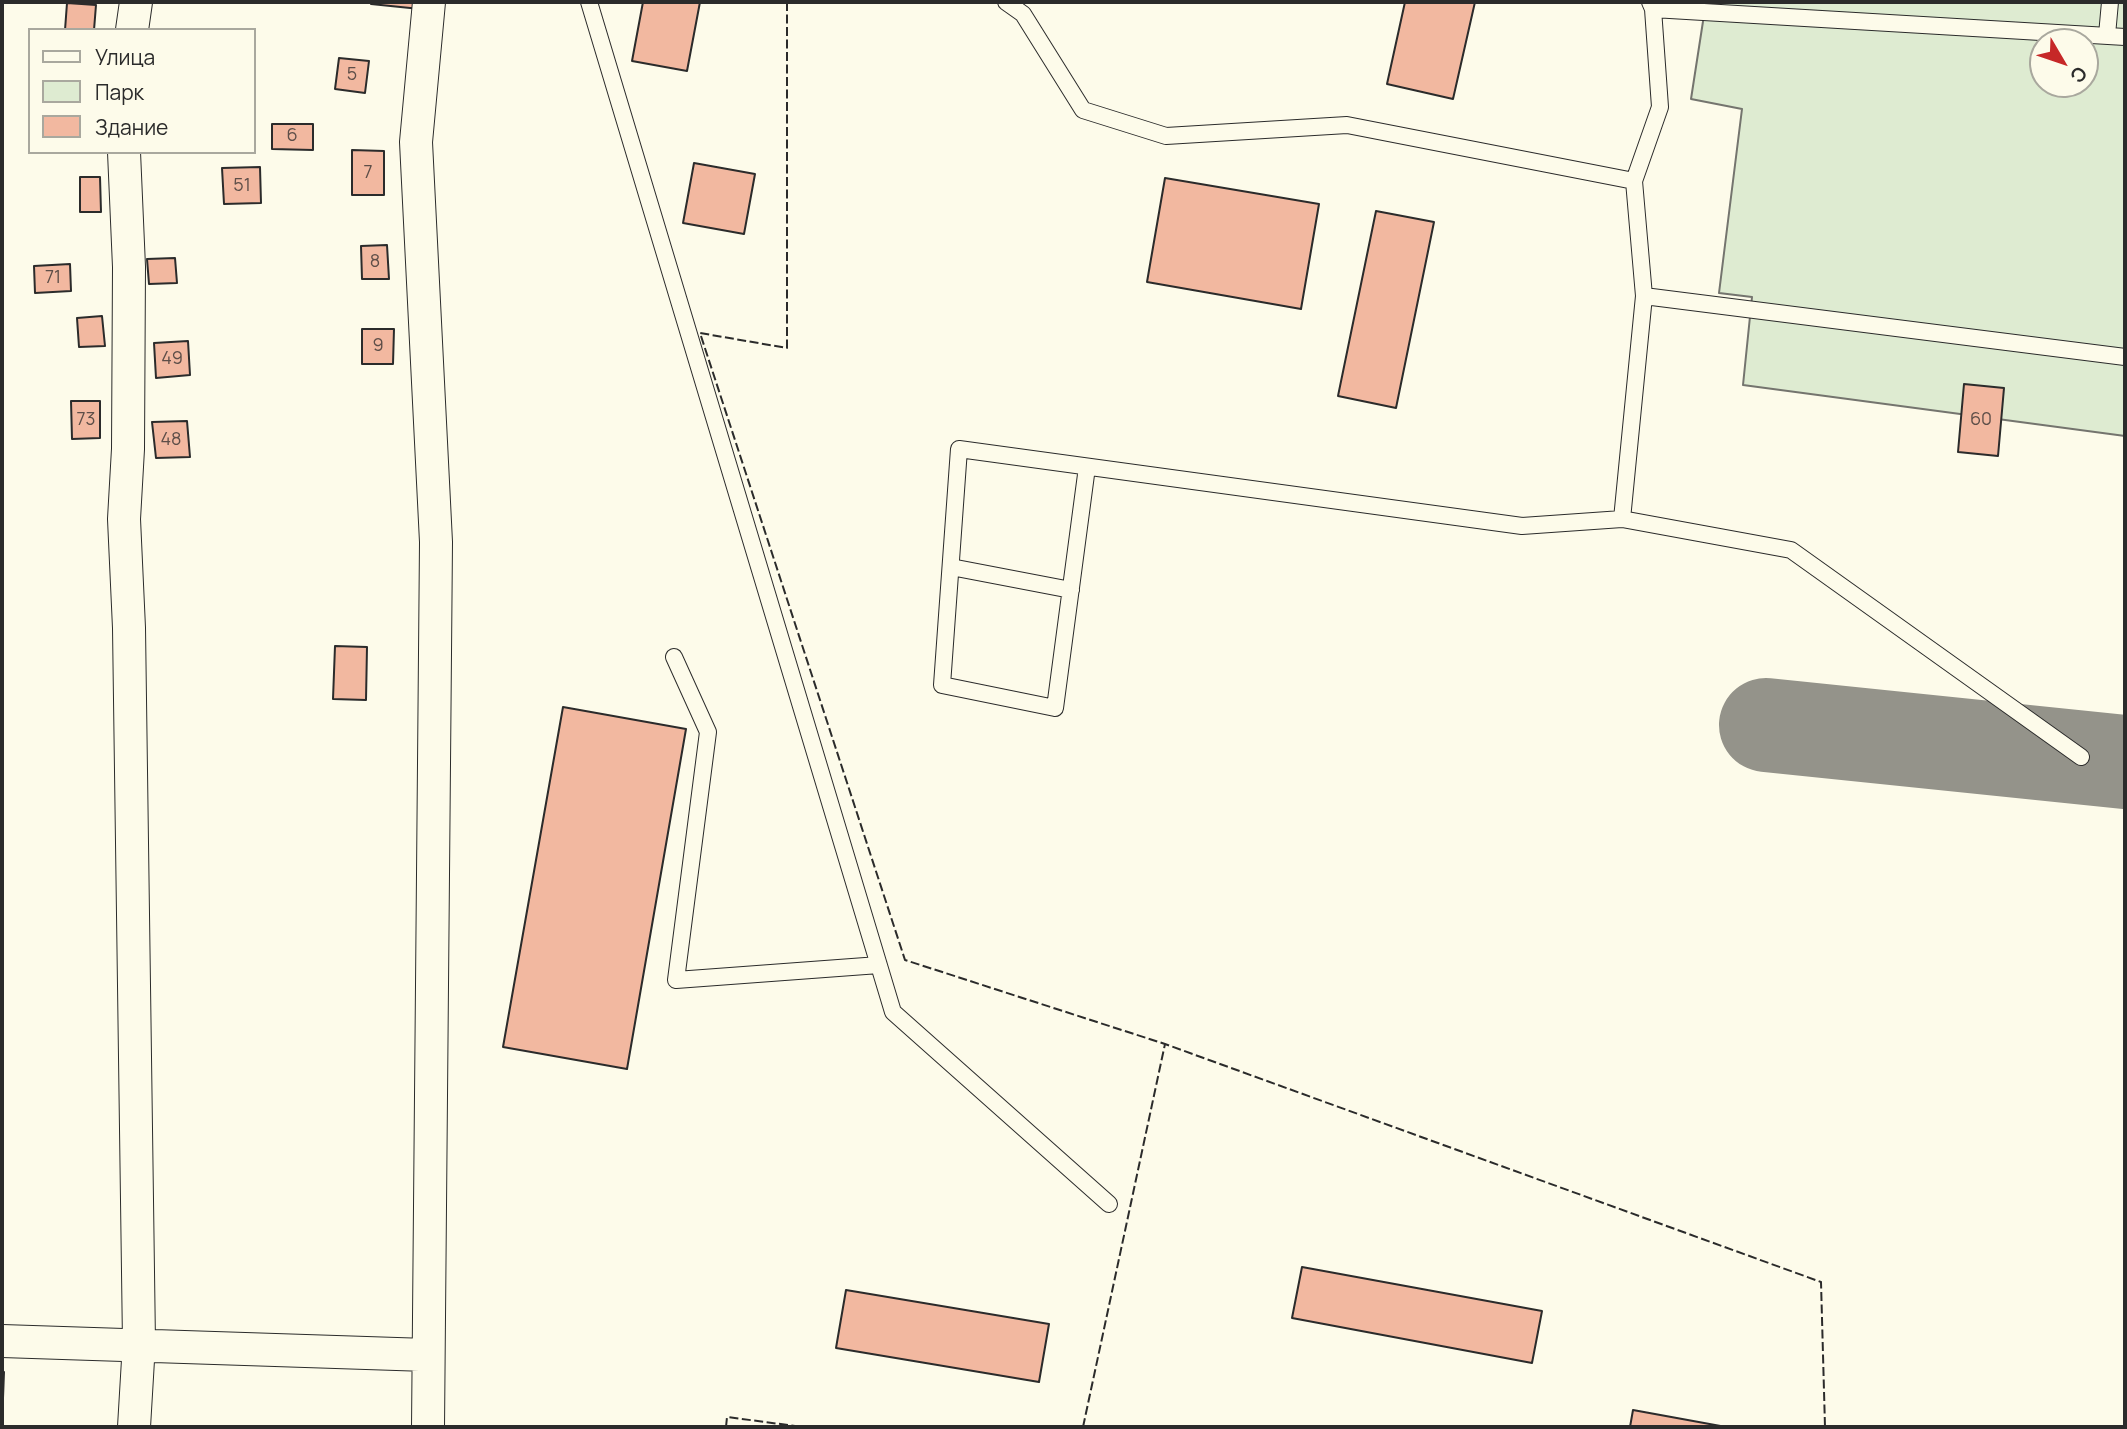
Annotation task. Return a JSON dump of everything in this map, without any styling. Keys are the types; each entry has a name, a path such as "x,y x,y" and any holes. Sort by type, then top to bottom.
{"street":[{"path":"132,28 136,2"},
{"path":"428,1427 436,542 416,142 429,2"},
{"path":"124,154 129,267 128,449 124,519 130,628 139,1343 134,1427"},
{"path":"2,1341 139,1343 427,1355"}],"lane":[{"path":"589,2 893,1012 1109,1204"},
{"path":"1006,2 1023,14 1083,110 1166,136 1347,125 1634,181"},
{"path":"2107,35 2110,2"},
{"path":"1622,519 1644,296 1634,181 1660,107 1651,5 2125,37"},
{"path":"1644,296 2125,357"},
{"path":"1087,467 1055,708 943,685 959,449 1522,526 1622,519 1791,550 2081,757"},
{"path":"951,567 1070,590"},
{"path":"674,657 708,732 676,980 879,965"}],"green space":[{"path":"1706,2 2125,2 2125,436 1743,385 1752,297 1719,293 1742,109 1691,99"}],"building":[{"path":"420,2 420,9 371,4"},
{"path":"643,2 700,2 687,71 632,61"},
{"path":"1405,2 1475,2 1453,99 1387,84"},
{"path":"67,3 96,5 94,28 65,28"},
{"path":"339,58 369,61 365,93 335,89"},
{"path":"272,124 313,124 313,150 272,149"},
{"path":"352,150 384,151 384,195 352,195"},
{"path":"694,163 755,174 744,234 683,223"},
{"path":"260,167 261,203 224,204 222,168"},
{"path":"80,177 100,177 101,212 80,212"},
{"path":"1165,178 1319,204 1301,309 1147,282"},
{"path":"1376,211 1434,222 1396,408 1338,396"},
{"path":"387,245 389,279 362,279 361,246"},
{"path":"175,258 177,283 149,284 147,259"},
{"path":"70,264 71,291 35,293 34,266"},
{"path":"102,316 105,346 79,347 77,318"},
{"path":"362,329 394,329 393,364 362,364"},
{"path":"188,341 190,375 156,378 154,343"},
{"path":"1964,384 2004,388 1998,456 1958,452"},
{"path":"71,401 100,401 100,438 72,439"},
{"path":"187,421 190,457 156,458 152,422"},
{"path":"335,646 367,647 366,700 333,699"},
{"path":"563,707 686,729 627,1069 503,1047"},
{"path":"1302,1267 1542,1311 1532,1363 1292,1318"},
{"path":"846,1290 1049,1324 1039,1382 836,1348"},
{"path":"4,1372 3,1398 2,1398"},
{"path":"1633,1410 1726,1427 1630,1427"}],"taxiway":[{"path":"1766,725 2125,762"}],"fence":[{"path":"787,2 787,348 700,333 905,960 1165,1044 1821,1282 1825,1427"},
{"path":"1083,1427 1165,1044"},
{"path":"726,1427 727,1417 803,1427"}]}
